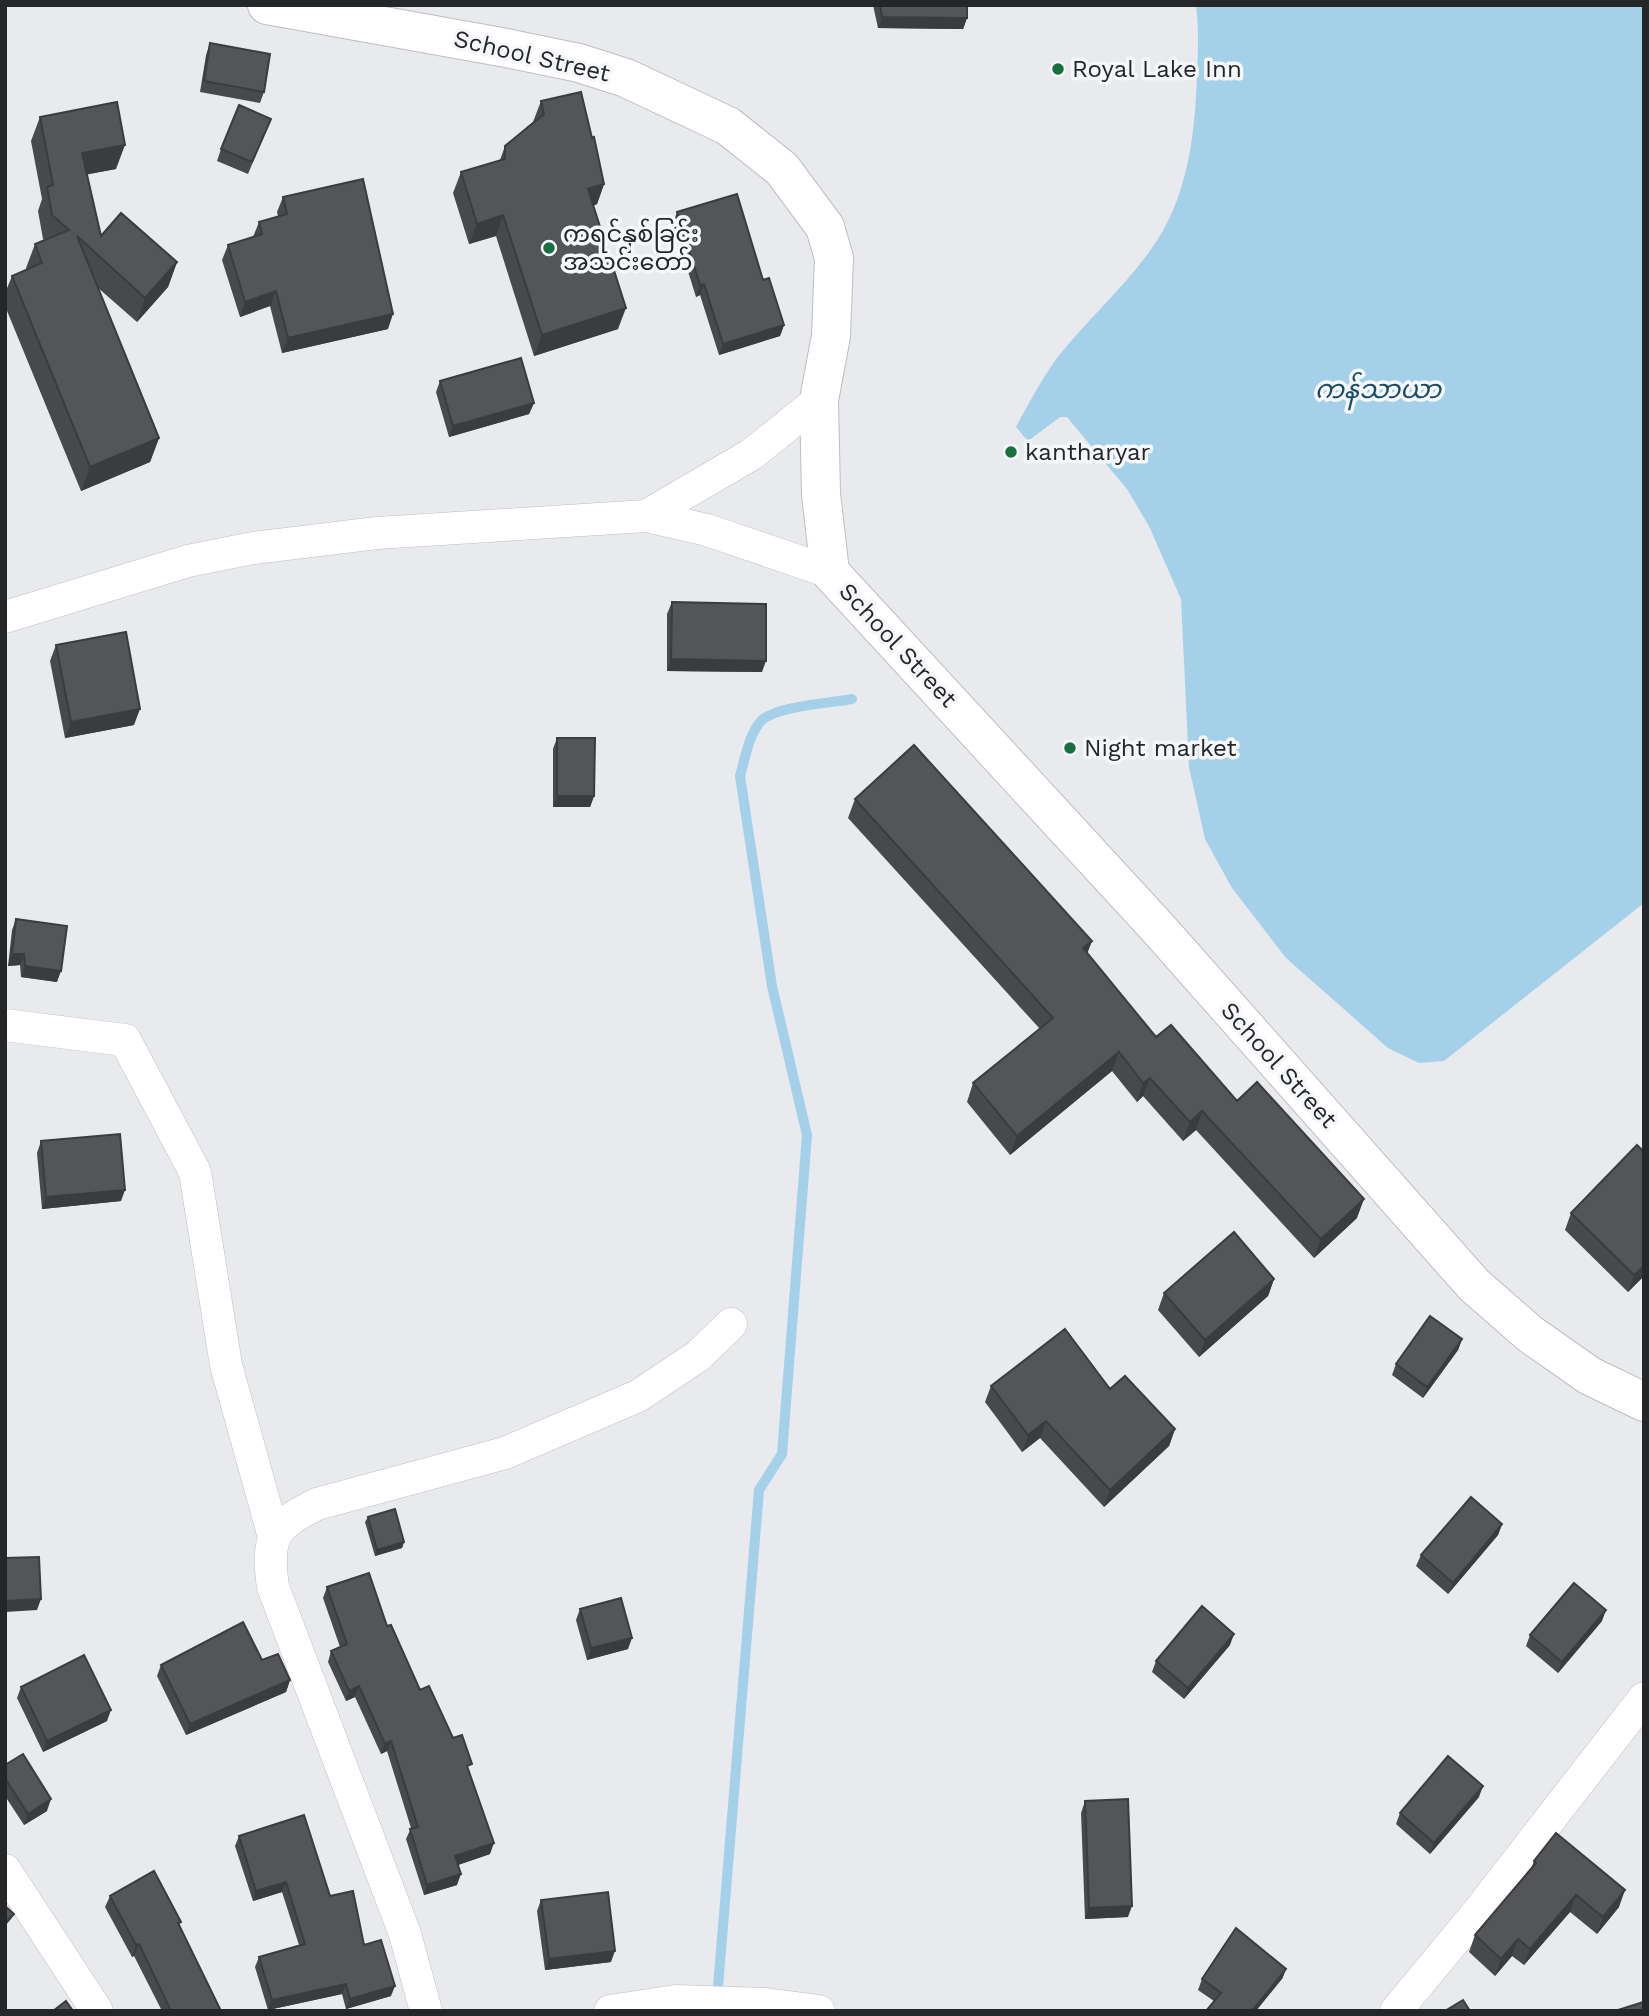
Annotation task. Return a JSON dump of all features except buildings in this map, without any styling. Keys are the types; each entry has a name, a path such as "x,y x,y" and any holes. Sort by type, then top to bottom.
{"street":[{"name":"School Street","path":"267,5 579,63 626,78 728,126 782,169 825,227 834,258 831,336 819,400 821,494 830,572 1149,919 1474,1285 1530,1334 1580,1369 1644,1402"},
{"path":"646,516 752,454 819,400"},
{"path":"5,617 188,561 253,548 377,533 646,516 707,530 830,572"},
{"path":"5,1025 125,1040 195,1172 226,1364 274,1537"},
{"path":"426,2011 405,1934 274,1587 269,1558 274,1537 291,1517 317,1504 505,1453 638,1396 698,1356 731,1324"},
{"path":"1396,2011 1478,1912 1644,1698"},
{"path":"5,1870 97,2011"},
{"path":"610,2011 676,2001 765,2004 819,2011"}],"water":[{"name":"ကန်သာယာ","path":"1196,5 1644,5 1644,903 1444,1061 1419,1063 1388,1048 1286,958 1232,888 1205,839 1189,767 1181,599 1149,526 1127,489 1067,417 1060,417 1028,441 1016,427 1057,358 1147,255 1177,201 1192,139 1198,49"}],"waterway":[{"path":"717,1999 759,1490 782,1454 807,1135 772,986 740,776 751,739 762,720 792,708 852,699"}],"place":[{"name":"Royal Lake Inn","path":"1058,69"},
{"name":"ကရင်နှစ်ခြင်း အသင်းတော်","path":"549,248"},
{"name":"kantharyar","path":"1011,452"},
{"name":"Night market","path":"1070,748"}]}
